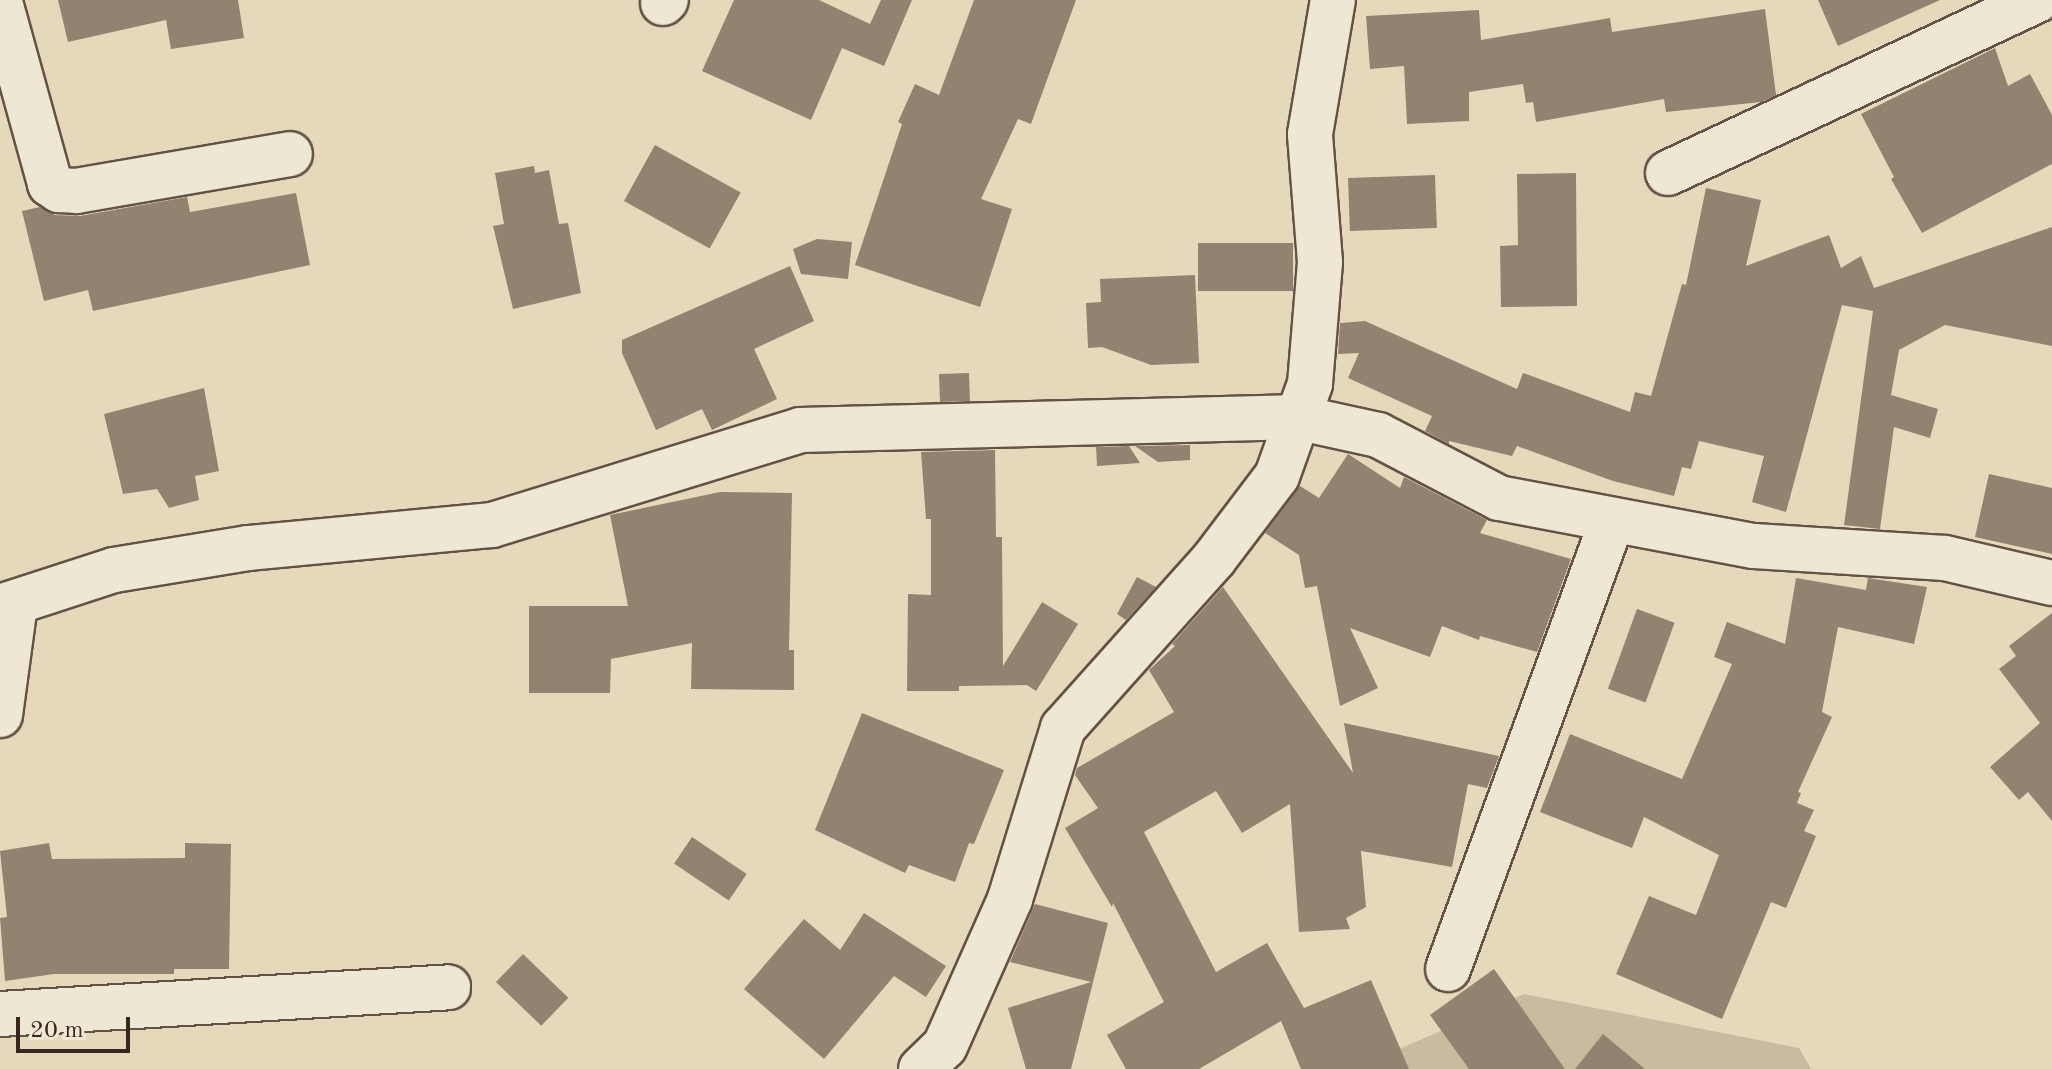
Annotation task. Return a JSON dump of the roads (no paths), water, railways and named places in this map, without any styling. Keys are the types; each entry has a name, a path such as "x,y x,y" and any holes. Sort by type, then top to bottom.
{"street":[{"path":"921,1069 945,1046 1010,899 1063,728 1214,559 1277,476 1310,384 1320,262 1310,134 1333,0"},
{"path":"1668,173 2038,0"},
{"path":"0,2 50,184 59,190 76,191 290,154"},
{"path":"0,715 8,606 114,570 248,548 492,525 800,430 1296,417 1378,435 1499,498 1754,546 1945,558 2052,583"},
{"path":"1448,969 1612,520"},
{"path":"0,1014 448,987"}]}
